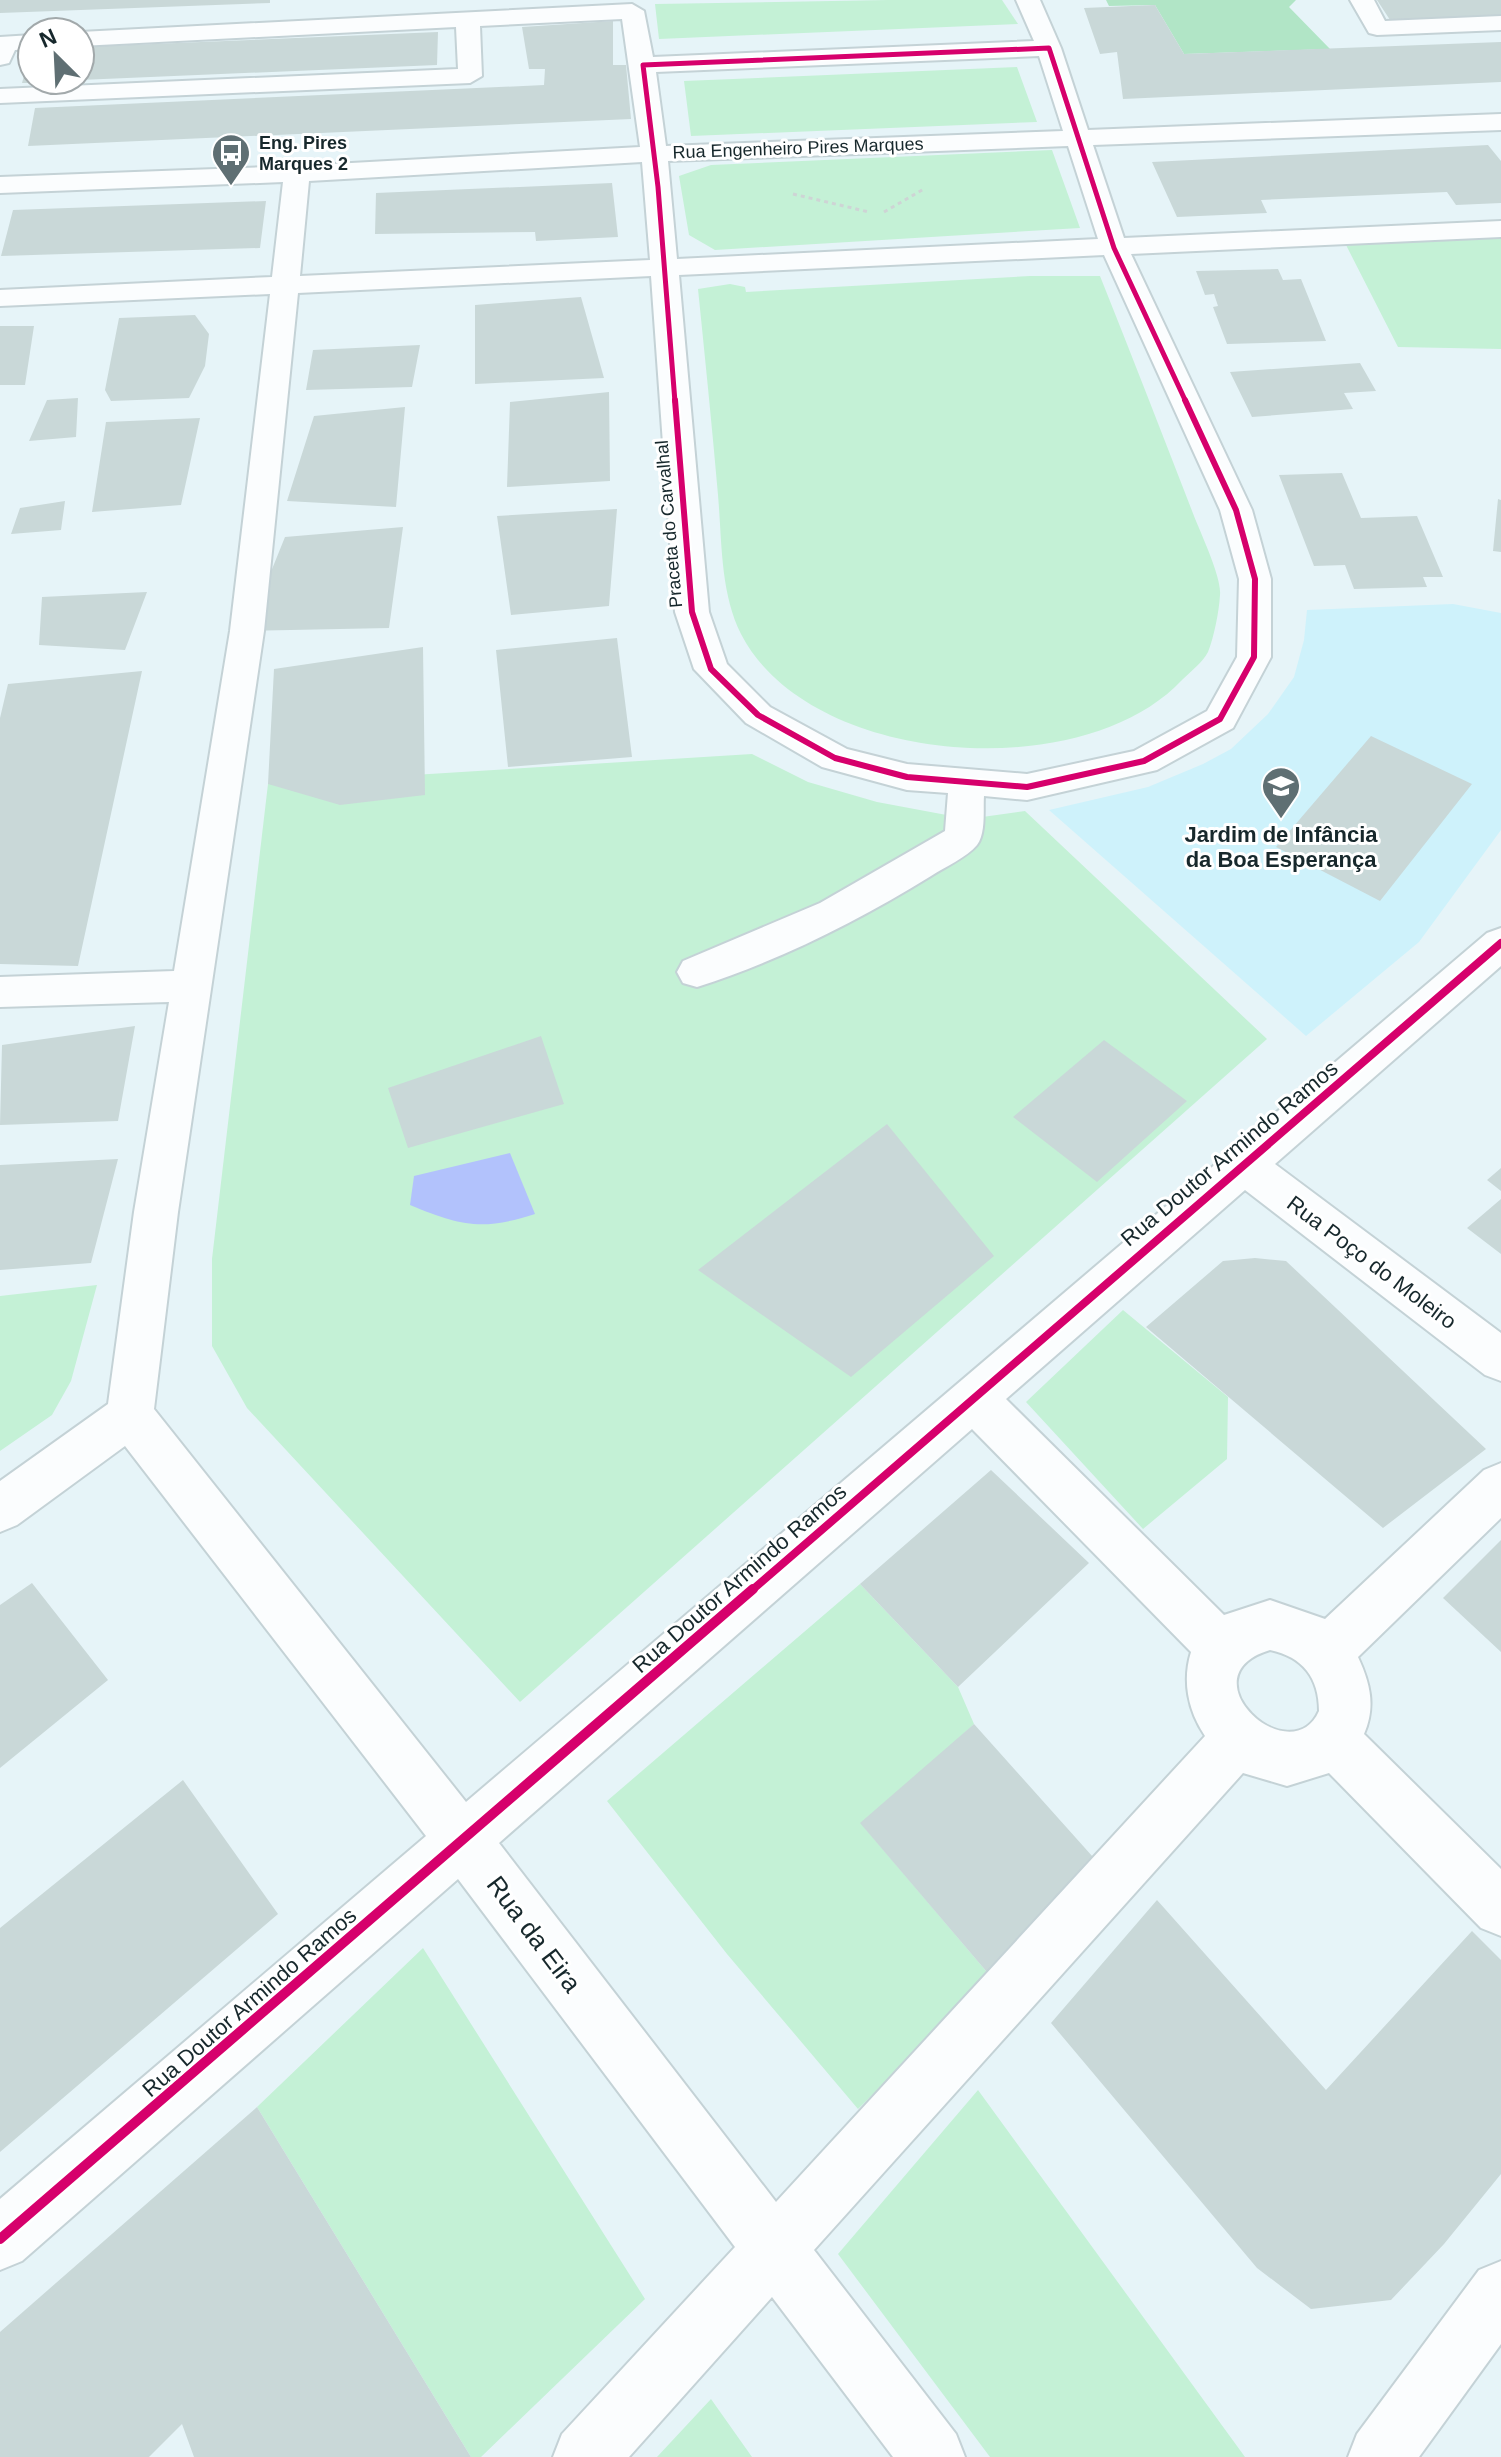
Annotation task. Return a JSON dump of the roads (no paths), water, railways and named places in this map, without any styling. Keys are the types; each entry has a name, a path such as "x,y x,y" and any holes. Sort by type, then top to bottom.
{"street":[{"name":"Praceta do Carvalhal","path":"468,20 632,11 643,65 653,154 692,612 711,669 758,715 835,758 907,777 1027,787 1144,761 1220,719 1254,657 1255,579 1236,510 1114,248 1049,48 1028,0"},
{"path":"1362,0 1377,28 1501,23"},
{"path":"0,96 470,76 468,20 96,38"},
{"path":"0,58 5,43 16,43"},
{"path":"643,65 1049,48"},
{"name":"Rua Engenheiro Pires Marques","path":"0,185 297,174 653,154 1501,122"},
{"path":"0,1509 130,1415 156,1212 247,631 288,286 297,174"},
{"path":"0,298 1501,229"},
{"path":"697,972 771,944 858,902 963,837 967,782"},
{"name":"Rua Doutor Armindo Ramos","path":"0,2239 464,1842 972,1397 1501,943"},
{"path":"0,992 191,986"},
{"name":"Rua Poço do Moleiro","path":"1243,1164 1501,1360"},
{"path":"972,1397 1221,1647"},
{"name":"Rua da Eira","path":"130,1415 464,1842 933,2457"},
{"path":"1326,1652 1501,1486"},
{"path":"1270,1625 1309,1638 1326,1652 1338,1669 1347,1706 1343,1725 1333,1740 1318,1752 1299,1758 1257,1752 1238,1739 1222,1721 1213,1703 1210,1682 1212,1663 1233,1634 1270,1625"},
{"path":"585,2457 1238,1739"},
{"path":"1333,1740 1501,1908"},
{"path":"1380,2457 1501,2292"}],"water":[{"path":"510,1153 535,1214 500,1223 472,1224 444,1218 410,1205 414,1176"}],"place":[{"name":"Eng. Pires Marques 2","path":"231,187"},
{"name":"Jardim de Infância da Boa Esperança","path":"1281,820"}]}
